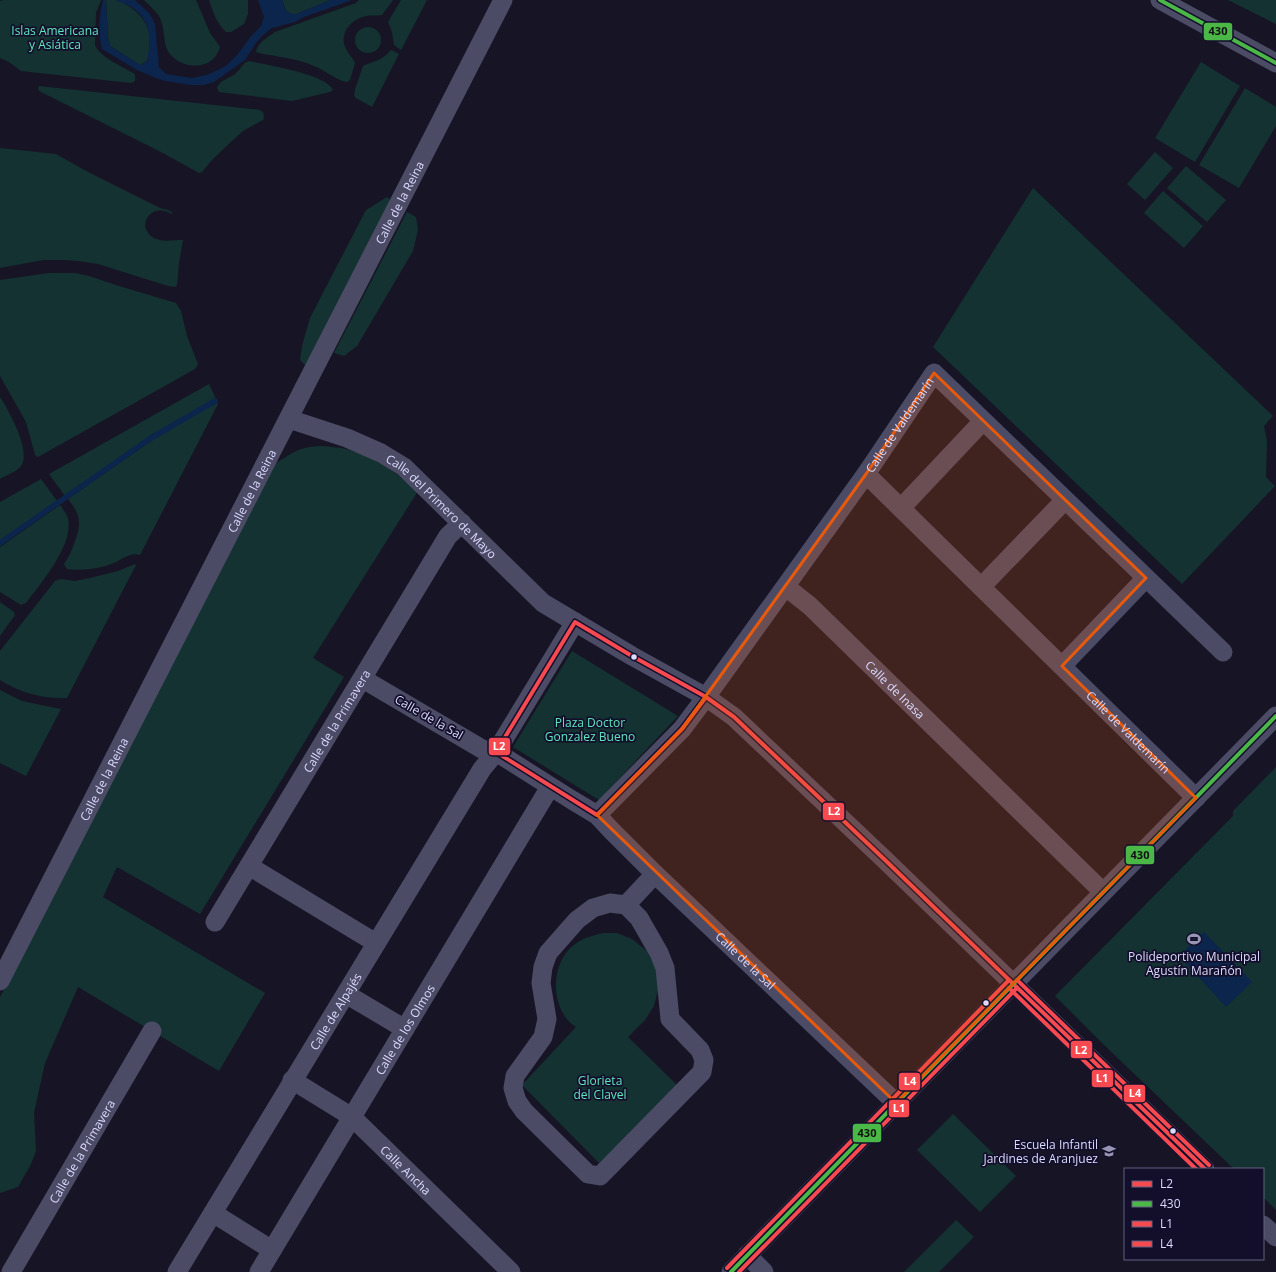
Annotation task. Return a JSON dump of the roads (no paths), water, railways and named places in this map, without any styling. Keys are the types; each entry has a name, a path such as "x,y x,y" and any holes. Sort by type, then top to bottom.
{"street":[{"name":"Calle de la Reina","path":"0,981 503,0"},
{"path":"1160,0 1276,63"},
{"name":"Calle de Valdemarín","path":"1196,798 866,474 934,373 1223,652"},
{"name":"Calle del Primero de Mayo","path":"289,419 347,438 381,453 404,467 543,603 632,656 706,697"},
{"path":"900,508 983,421"},
{"path":"597,815 682,729 786,587 866,474"},
{"path":"981,587 1065,500"},
{"name":"Calle de la Primavera","path":"215,922 448,536 462,523"},
{"path":"1062,666 1146,578"},
{"name":"Calle de Inasa","path":"786,587 810,606 1103,892"},
{"name":"Calle de Alpajés","path":"177,1272 292,1080 346,994 482,769 496,752 575,622"},
{"name":"Calle de la Sal","path":"363,678 482,749 496,752 597,815 655,874 896,1103"},
{"path":"706,697 734,717 884,859 1204,1168"},
{"path":"731,1272 1276,716"},
{"name":"Calle de los Olmos","path":"259,1272 550,787"},
{"path":"249,866 376,943"},
{"path":"626,905 655,874"},
{"path":"610,903 626,905 640,918 659,953 665,968 670,1019 700,1050 704,1060 702,1072 600,1176 588,1174 524,1111 517,1101 513,1088 515,1076 522,1064 543,1037 548,1018 541,983 543,967 548,953 578,920 593,908 610,903"},
{"path":"346,994 405,1029"},
{"name":"Calle de la Primavera","path":"11,1272 152,1031"},
{"name":"Calle Ancha","path":"292,1080 352,1117 502,1269"},
{"path":"213,1213 272,1250"},
{"path":"1264,1226 1276,1237"},
{"path":"747,1255 764,1272"}],"water":[{"path":"103,0 106,0 108,37 110,46 140,65 147,61 149,53 149,37 145,22 136,10 116,0 135,0 150,14 155,24 159,67 166,74 192,78 207,75 226,66 238,54 251,36 261,26 264,17 258,0 282,0 286,11 296,14 331,0 352,0 304,17 295,22 272,28 256,43 245,60 214,82 204,85 191,85 156,78 137,70 102,49 100,24"},
{"path":"1204,932 1252,982 1226,1007 1179,956"}],"waterway":[{"path":"0,543 151,438 215,401"}],"place":[{"name":"Polideportivo Municipal Agustín Marañón","path":"1194,939"},
{"name":"Escuela Infantil Jardines de Aranjuez","path":"1109,1151"}],"park label":[{"name":"Islas Americana y Asiática","path":"55,37"},
{"name":"Plaza Doctor Gonzalez Bueno","path":"590,729"},
{"name":"Glorieta del Clavel","path":"600,1087"}]}
